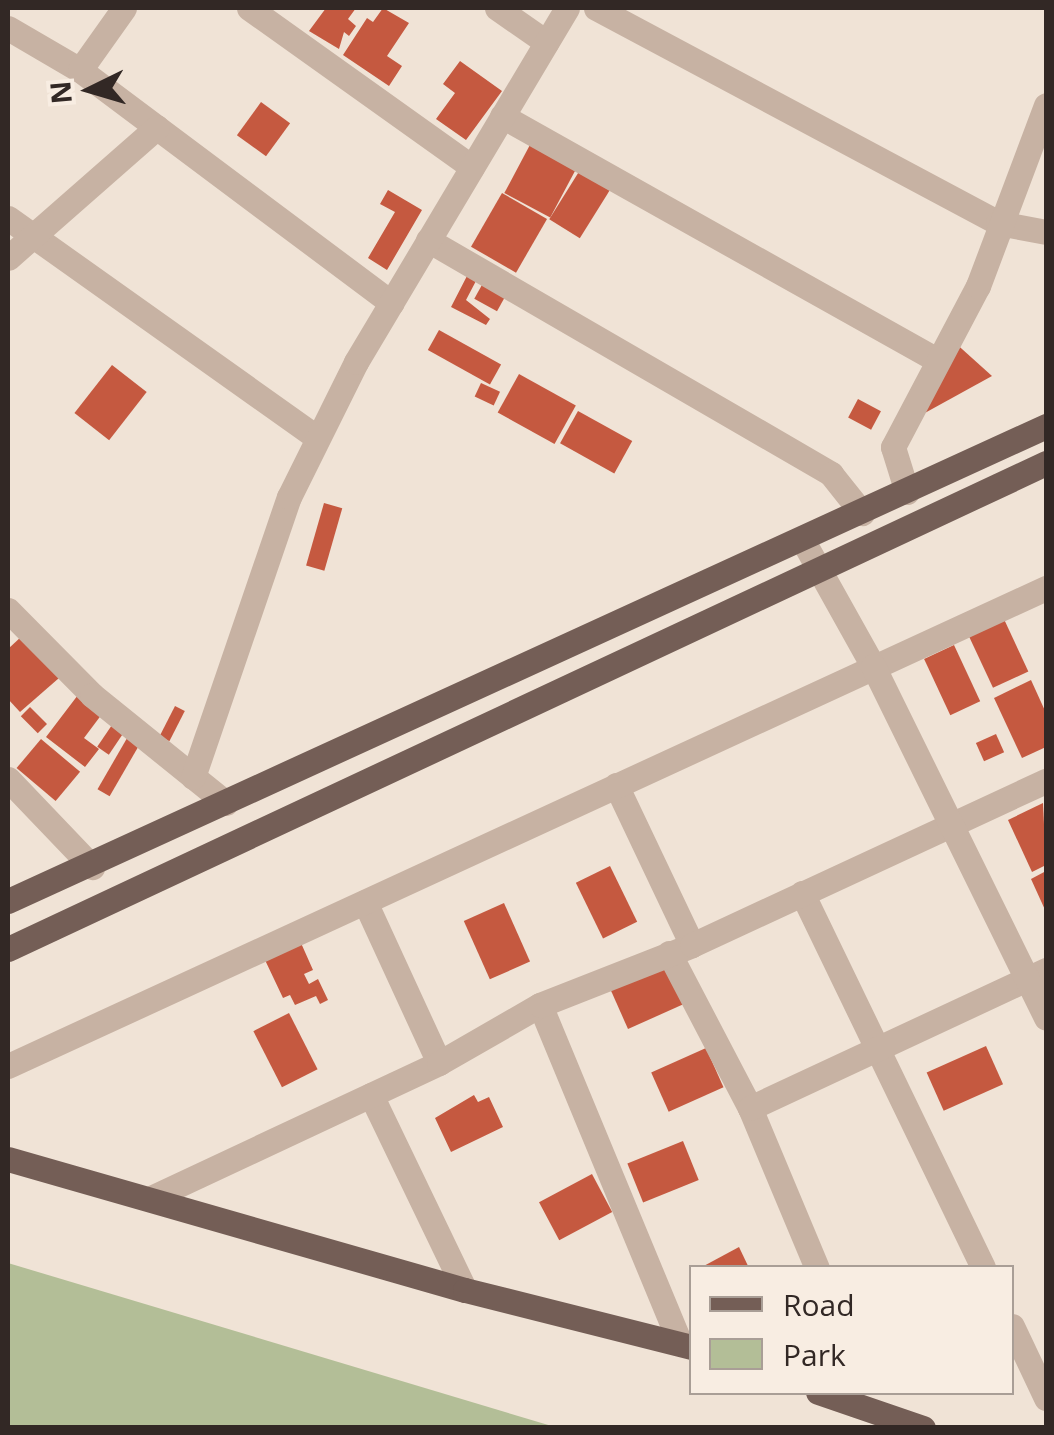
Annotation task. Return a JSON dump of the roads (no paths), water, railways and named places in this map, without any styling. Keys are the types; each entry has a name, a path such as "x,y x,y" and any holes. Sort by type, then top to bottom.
{"main road":[{"path":"8,902 92,867 1046,426"},
{"path":"8,949 1046,462"},
{"path":"8,1159 154,1197 465,1290 686,1345"},
{"path":"833,1395 874,1403 923,1428"}],"street":[{"path":"80,70 124,8"},
{"path":"248,8 472,167"},
{"path":"497,8 546,42"},
{"path":"193,777 289,497 391,303 567,8"},
{"path":"596,8 998,223 1046,232"},
{"path":"8,28 80,70 391,303"},
{"path":"907,492 892,446 934,360 978,286 998,223 1046,105"},
{"path":"502,116 934,360"},
{"path":"8,258 30,234 156,127"},
{"path":"8,218 318,438"},
{"path":"428,240 831,474 862,513"},
{"path":"802,539 873,666 950,824 1037,974 1046,1018"},
{"path":"8,1066 1046,588"},
{"path":"8,610 92,695 226,803"},
{"path":"8,780 92,867"},
{"path":"154,1197 439,1063 540,1005 680,949 1046,781"},
{"path":"616,785 680,949 816,1265"},
{"path":"802,893 983,1265"},
{"path":"365,902 439,1063"},
{"path":"750,1108 1037,974"},
{"path":"540,1005 686,1345"},
{"path":"371,1095 465,1290"},
{"path":"1014,1330 1046,1398"}]}
